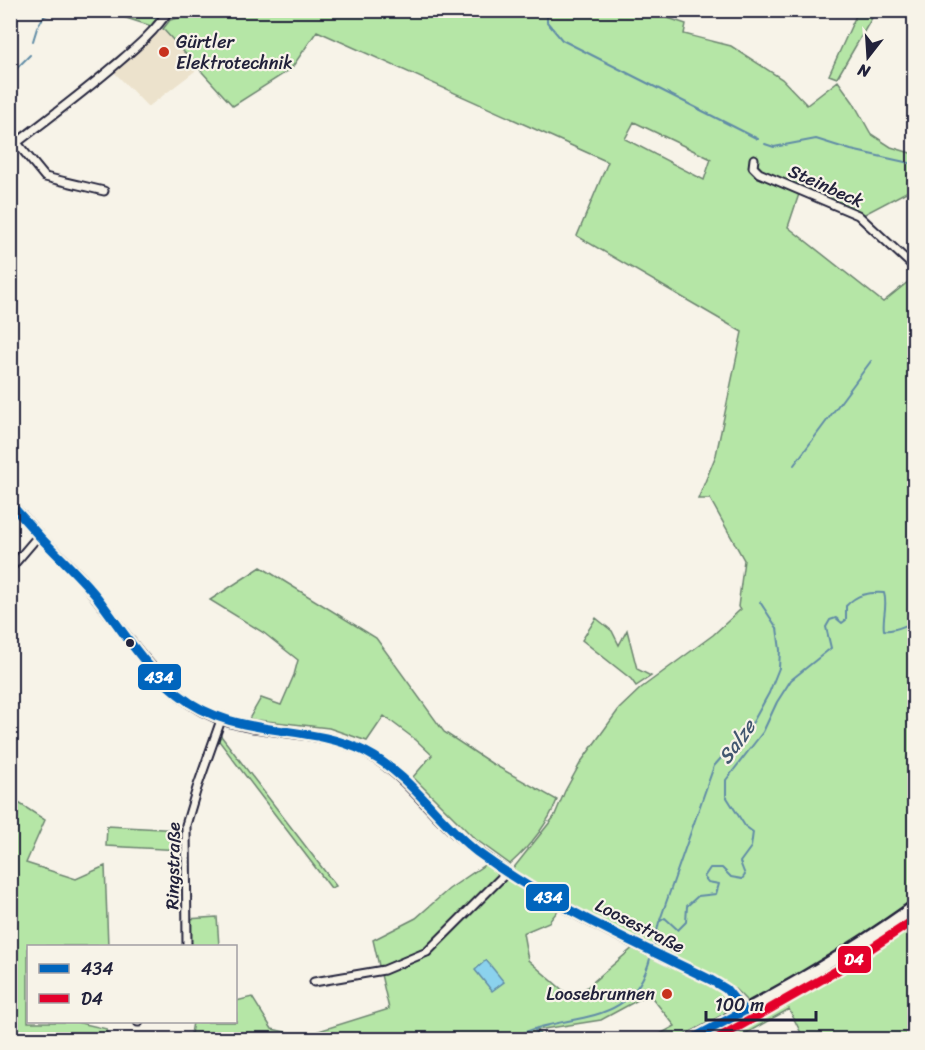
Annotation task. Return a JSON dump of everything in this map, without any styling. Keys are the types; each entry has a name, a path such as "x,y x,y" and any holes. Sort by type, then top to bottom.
{"main road":[{"path":"689,1040 744,1011 878,932 915,906"}],"street":[{"path":"104,191 45,177 14,145 88,88 140,44 158,26 169,10"},
{"name":"Steinbeck","path":"754,159 753,167 759,173 858,215 915,267"},
{"name":"Loosestraße","path":"10,504 85,583 166,682 194,706 221,720 265,730 320,736 364,751 382,761 402,778 464,841 507,872 569,908 726,989 744,1011"},
{"path":"10,569 39,535"},
{"name":"Ringstraße","path":"187,945 186,825 221,720"},
{"path":"314,982 384,970 427,952 507,872"}],"shaded area":[{"path":"163,29 199,68 148,107 114,72"}],"green space":[{"path":"162,10 151,26 105,11"},
{"path":"191,10 647,11 686,24 684,34 731,46 782,79 807,105 838,81 871,134 891,147 914,154 914,188 863,215 801,188 788,227 883,302 914,277 914,903 878,931 751,1005 735,989 603,922 512,870 554,817 581,762 619,709 641,688 713,635 741,609 738,607 744,560 710,499 698,499 716,455 742,332 577,236 608,162 317,31 291,69 233,106 163,29 170,20 187,16","holes":["634,122 711,159 704,180 625,139"]},
{"path":"858,11 876,11 837,78 829,75"},
{"path":"261,567 376,638 444,732 491,763 557,800 537,835 510,864 474,838 413,777 432,755 384,716 367,741 329,728 249,719 261,698 281,705 298,660 264,633 210,600"},
{"path":"596,618 612,631 619,645 627,630 637,669 651,676 636,686 631,679 582,640"},
{"path":"218,732 336,886 331,888 216,737"},
{"path":"11,798 45,820 26,863 76,879 105,866 108,945 27,945 27,1023 80,1023 107,1029 107,1039 11,1039 11,968 15,966 10,940"},
{"path":"107,826 180,830 181,850 106,846"},
{"path":"486,864 560,908 549,922 523,933 528,960 573,999 634,947 718,989 727,1003 725,1014 715,1022 683,1038 651,1039 675,1026 649,994 601,1020 537,1030 543,1039 190,1040 193,1023 237,1023 237,1001 252,997 272,1029 303,1036 389,1009 373,940 416,918 449,889"},
{"path":"914,910 914,1039 804,1039 789,1009 736,1039 721,1039 718,1032"},
{"path":"217,917 219,945 188,945 187,919"}],"water":[{"path":"486,960 504,982 492,991 475,970"}],"waterway":[{"path":"33,41 44,16 62,10"},
{"path":"121,10 126,13 160,17"},
{"path":"174,15 184,10"},
{"path":"547,10 547,22 562,40 758,139"},
{"path":"10,75 30,55"},
{"path":"765,144 774,147 816,139 851,150 914,164"},
{"path":"794,465 871,361"},
{"name":"Salze","path":"653,950 659,922 665,918 678,930 686,922 687,906 698,896 716,894 719,884 708,882 704,877 710,868 722,868 731,877 742,879 745,875 740,862 751,847 753,832 745,826 726,796 726,780 763,732 777,702 791,680 831,648 826,627 830,620 836,618 842,623 846,620 846,606 854,599 868,594 884,593 884,630 914,623"},
{"path":"660,920 714,766 753,722 769,693 779,668 780,650 777,628 760,602"},
{"name":"Salze","path":"509,1040 530,1030 593,1016 612,1009 628,998 642,980 651,955"},
{"path":"535,1030 542,1040"}],"transit line":[{"name":"434","path":"10,504 77,574 97,597 144,661 178,694 200,709 223,719 319,736 366,752 397,773 463,840 504,871 562,906 711,980 726,989 744,1011"},
{"name":"D4","path":"715,1040 838,970 914,920"},
{"name":"434","path":"690,1040 744,1011"}],"place":[{"name":"Gürtler Elektrotechnik","path":"164,52"},
{"name":"Loosebrunnen","path":"667,994"}]}
